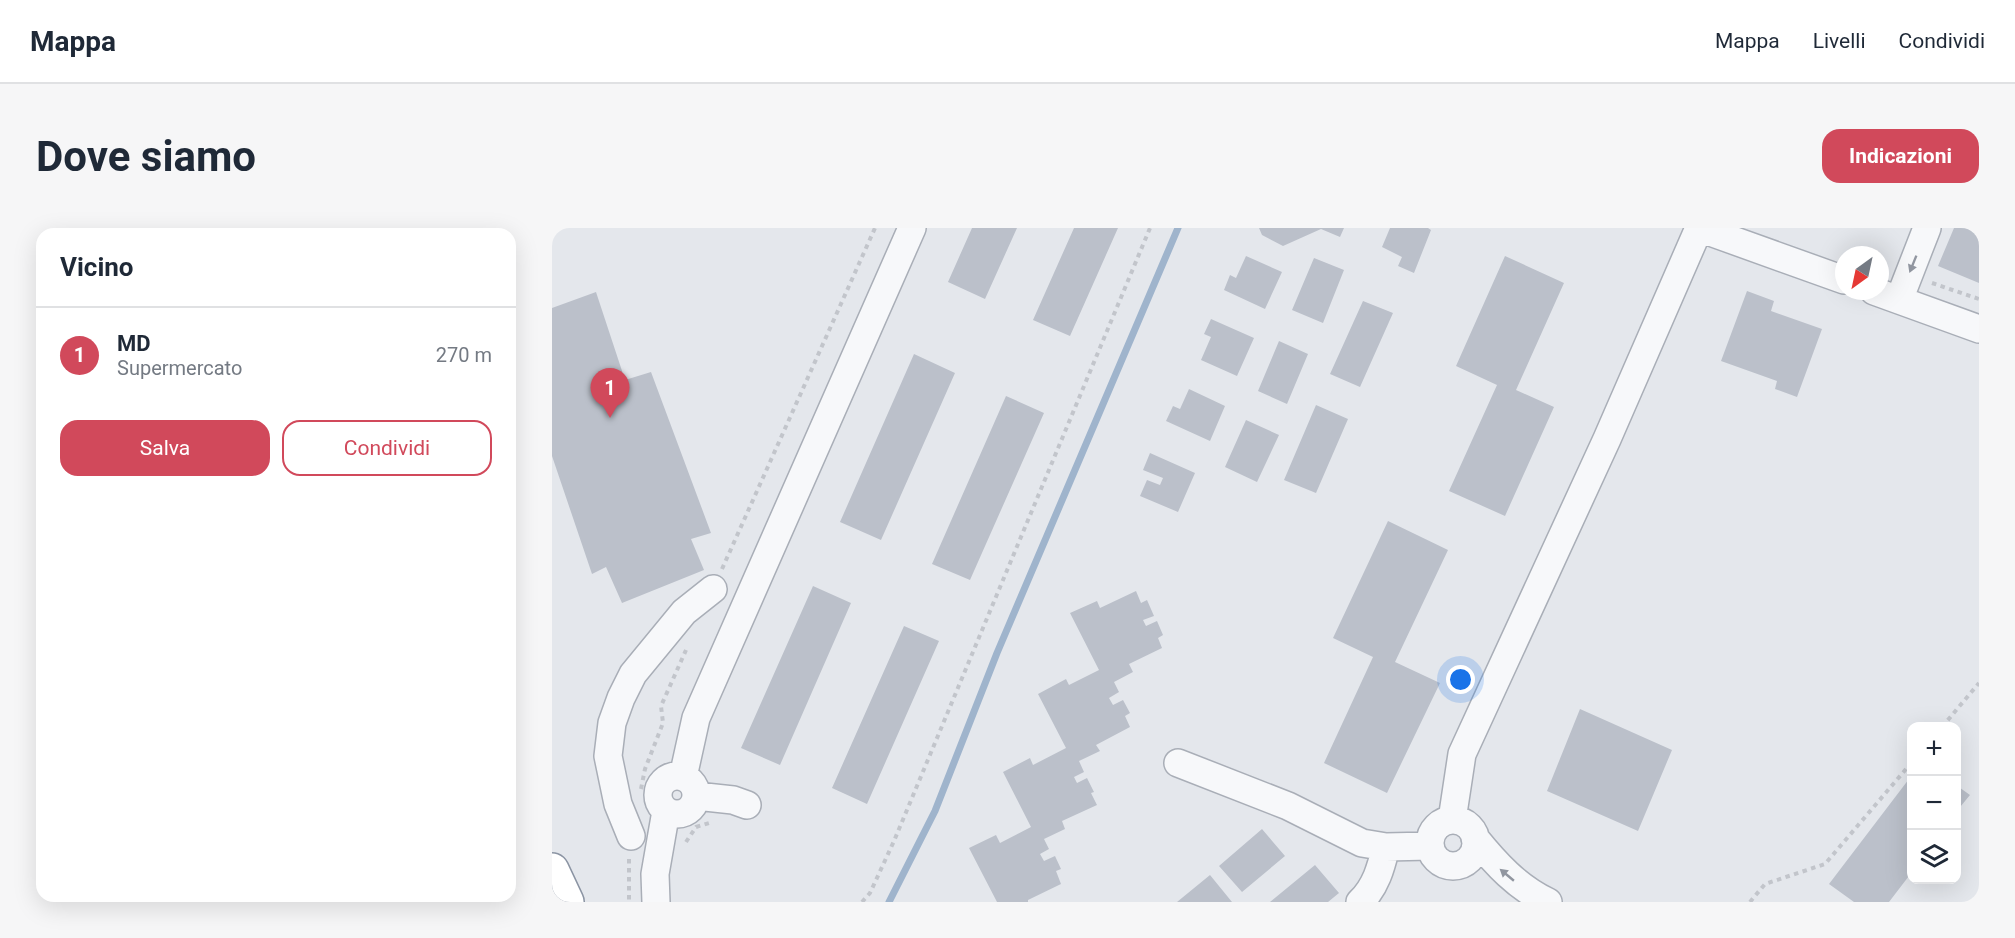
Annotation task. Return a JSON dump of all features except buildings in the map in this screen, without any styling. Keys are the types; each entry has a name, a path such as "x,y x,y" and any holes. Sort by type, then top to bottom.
{"highway":[{"path":"552,870 567,902"}],"street":[{"path":"689,786 696,718 912,228"},
{"path":"1452,820 1462,754 1607,439 1699,228 1835,277"},
{"path":"1899,300 1927,228"},
{"path":"1889,296 1977,329"},
{"path":"631,836 618,804 608,756 612,723 633,674 684,612 713,590"},
{"path":"1178,763 1288,806 1362,843 1386,847 1430,846"},
{"path":"656,902 655,874 666,811 661,807 658,795 661,784 671,777 689,786 747,805"},
{"path":"1475,838 1476,845 1470,859 1457,866 1449,866 1436,859 1430,846 1430,838 1438,825 1452,820 1467,825 1498,867 1530,894 1548,902"},
{"path":"1360,902 1367,896 1379,873 1386,847"}],"path":[{"path":"713,590 875,228"},
{"path":"862,902 870,893 894,842 1150,228"},
{"path":"640,792 645,769 663,723 661,706 690,641"},
{"path":"1945,722 1979,683"},
{"path":"1750,902 1765,884 1825,864 1907,767"},
{"path":"684,846 696,827 716,822"},
{"path":"629,902 628,867 631,836"}],"waterway":[{"path":"889,902 935,811 997,653 1178,228"}],"place":[{"name":"MD","path":"610,418"}]}
